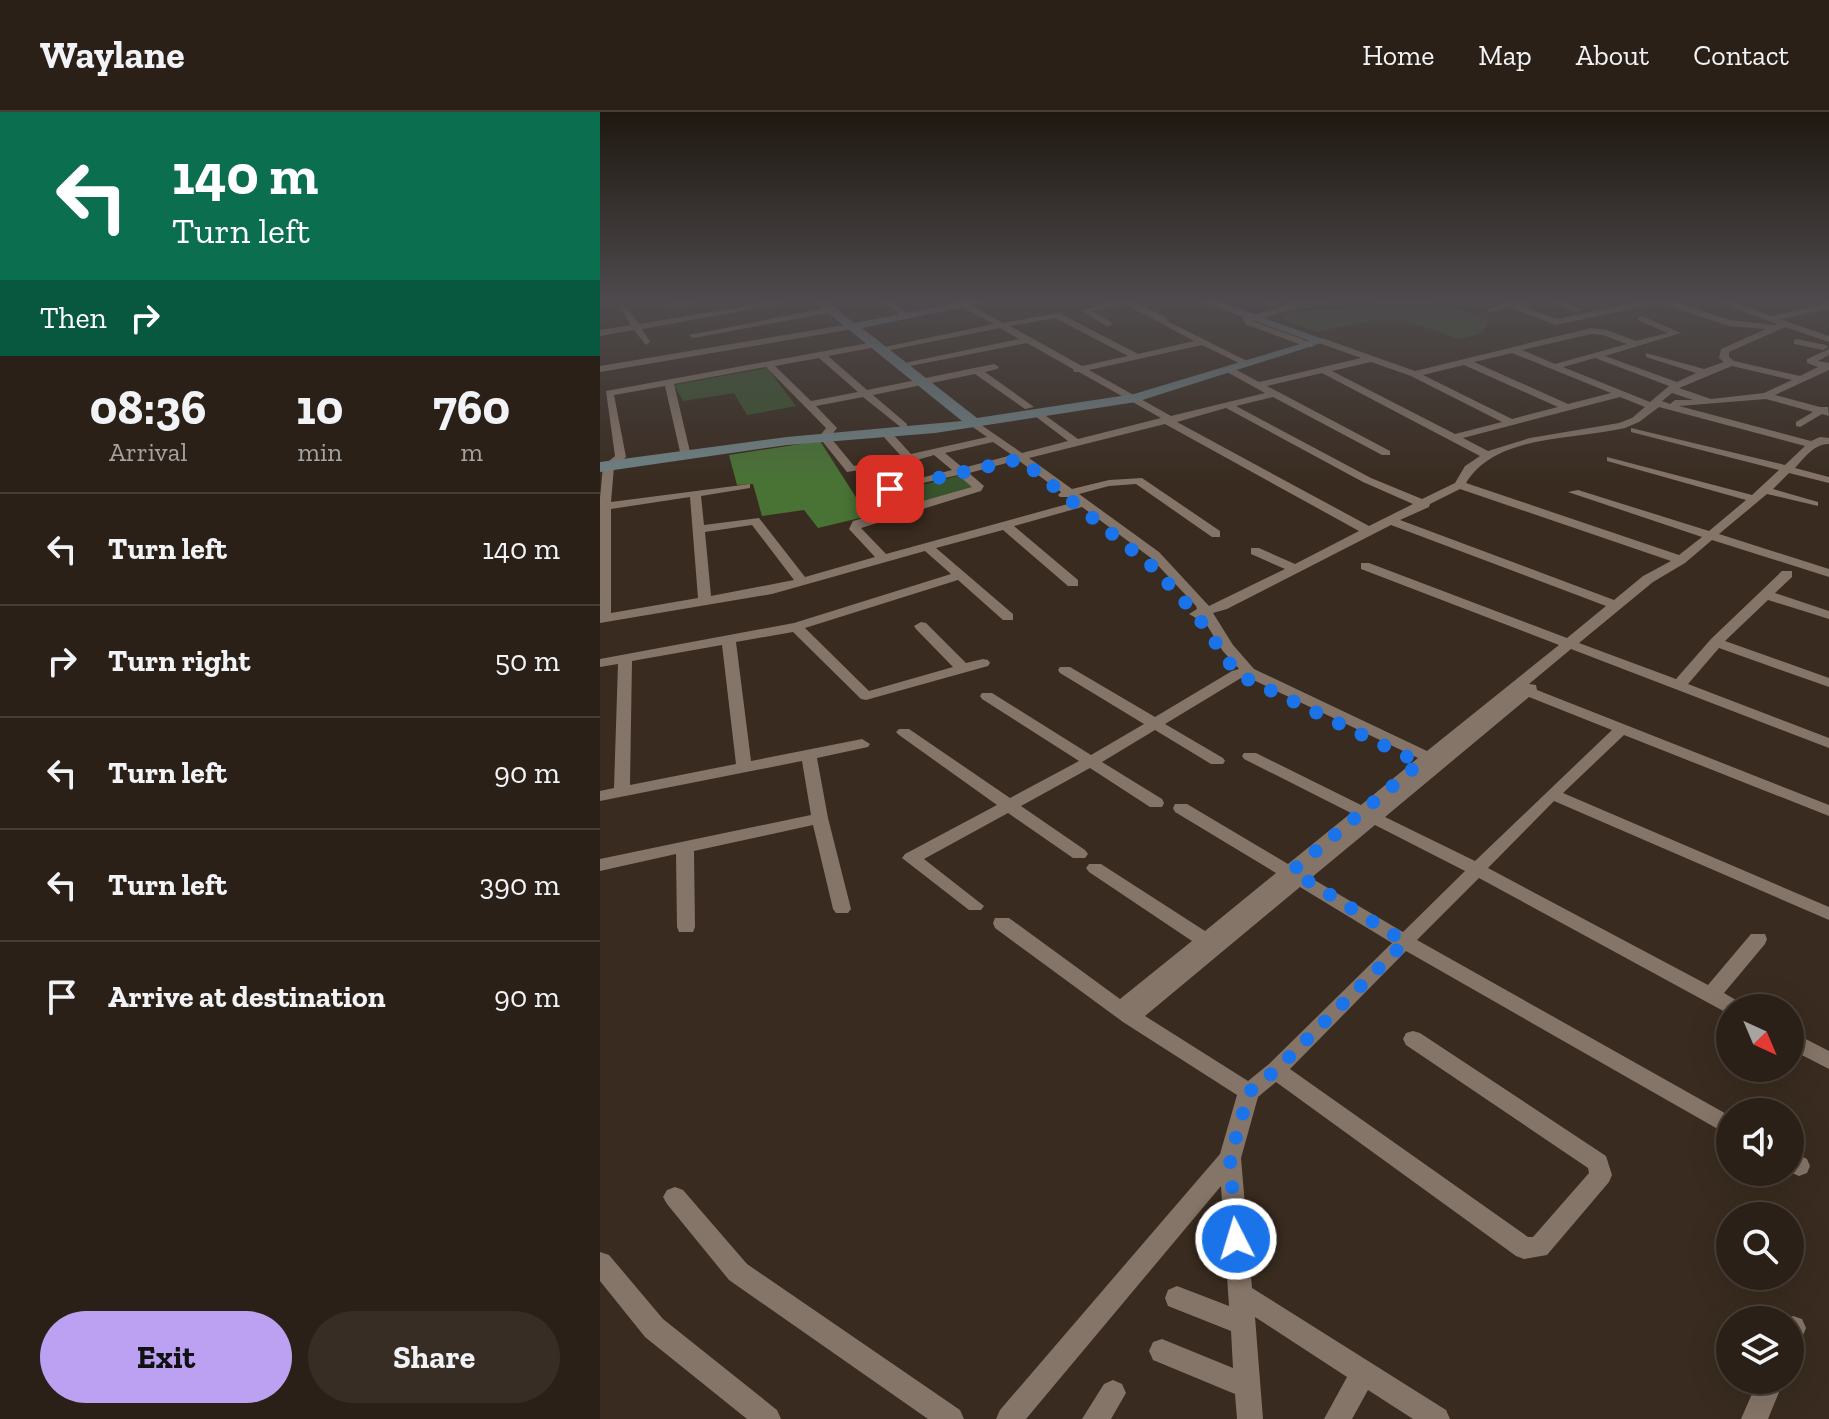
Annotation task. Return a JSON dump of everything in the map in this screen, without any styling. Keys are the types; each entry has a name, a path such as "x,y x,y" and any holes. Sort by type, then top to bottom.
{"street":[{"path":"600,369 648,361"},
{"path":"790,361 610,393 605,412 607,462 602,619 802,582 1006,526 1071,497 1117,481 1138,480 1216,534"},
{"path":"828,361 903,426"},
{"path":"895,361 1071,497 1146,560 1201,613 1251,678 1430,762"},
{"path":"900,365 921,361"},
{"path":"1062,361 1120,394 1136,398 1171,422 1370,532"},
{"path":"1077,370 1114,361"},
{"path":"1233,361 1258,385 1386,453"},
{"path":"1034,410 1136,398 1247,361"},
{"path":"1258,385 1362,361"},
{"path":"1382,361 1510,422"},
{"path":"1414,374 1470,361"},
{"path":"1539,361 1618,394 1812,445"},
{"path":"1553,367 1577,361"},
{"path":"1609,361 1710,402"},
{"path":"1668,361 1706,373"},
{"path":"1728,361 1800,379"},
{"path":"1466,362 1566,407"},
{"path":"1201,613 1425,505 1459,485 1464,473 1487,455 1539,440 1624,426 1656,405 1674,387 1731,363"},
{"path":"828,433 886,433 1034,410 1120,394 1238,364"},
{"path":"769,365 808,405 851,470 993,439"},
{"path":"1766,396 1828,366"},
{"path":"808,405 994,367"},
{"path":"976,370 1078,444"},
{"path":"1324,370 1487,455"},
{"path":"669,383 686,452"},
{"path":"866,495 1171,422 1275,393"},
{"path":"1456,437 1618,394"},
{"path":"1656,405 1766,396 1826,410"},
{"path":"1229,406 1367,480 1425,505"},
{"path":"1800,424 1826,410"},
{"path":"607,462 828,433 969,420"},
{"path":"1635,430 1829,480"},
{"path":"886,433 910,459"},
{"path":"1430,762 1527,691 1648,579 1660,575 1681,560 1787,471 1812,445 1820,440 1829,441"},
{"path":"884,559 855,529 857,524 977,489 937,452"},
{"path":"1611,459 1754,499"},
{"path":"1459,485 1681,560"},
{"path":"605,506 746,486"},
{"path":"1765,490 1814,504"},
{"path":"1574,492 1701,542 1829,573"},
{"path":"695,493 705,602"},
{"path":"698,529 755,521 802,582"},
{"path":"1392,521 1617,606"},
{"path":"1006,526 1073,583"},
{"path":"927,547 1008,617"},
{"path":"1255,551 1296,569"},
{"path":"1365,566 1829,743"},
{"path":"1678,686 1716,642 1787,574"},
{"path":"1126,1013 1430,762 1660,582 1660,575"},
{"path":"600,663 796,627 959,576"},
{"path":"1767,595 1829,615"},
{"path":"921,626 963,669"},
{"path":"796,627 866,696 983,663"},
{"path":"729,641 744,767"},
{"path":"1716,642 1829,683"},
{"path":"622,792 625,659"},
{"path":"1065,670 1217,761"},
{"path":"975,906 911,858 1158,723 1251,678"},
{"path":"1527,691 1829,811"},
{"path":"987,696 1093,760 1156,803"},
{"path":"1250,1419 1230,1158 1249,1092 1276,1070 1552,794 1622,729"},
{"path":"904,732 1079,854"},
{"path":"600,796 862,744"},
{"path":"809,755 820,818 842,909"},
{"path":"1250,756 1476,869 1716,998"},
{"path":"1552,794 1829,914"},
{"path":"1181,808 1297,874 1405,942 1716,1119"},
{"path":"600,865 820,818"},
{"path":"685,847 686,927"},
{"path":"1095,868 1210,943"},
{"path":"1002,923 1126,1013 1249,1092"},
{"path":"1711,995 1758,939"},
{"path":"1276,1070 1524,1248 1539,1247 1601,1175 1598,1163 1413,1039"},
{"path":"1804,1047 1829,1061"},
{"path":"1009,1419 1230,1158"},
{"path":"675,1197 738,1272 951,1419"},
{"path":"600,1263 654,1328 768,1419"},
{"path":"1240,1294 1437,1419"},
{"path":"1177,1298 1242,1323"},
{"path":"1162,1351 1246,1386"},
{"path":"1337,1419 1364,1372"},
{"path":"1095,1419 1113,1393"},
{"path":"1754,1419 1765,1394"}],"green space":[{"path":"767,368 796,406 747,415 734,393 683,401 674,385"},
{"path":"820,441 868,516 818,528 804,510 762,516 753,484 737,485 729,455"},
{"path":"961,475 977,489 899,509 884,495"}],"route":[{"path":"890,489 1020,459 1153,567 1190,606 1230,667 1243,679 1420,763 1292,871 1405,942 1276,1070 1249,1092 1230,1158 1236,1239"}]}
